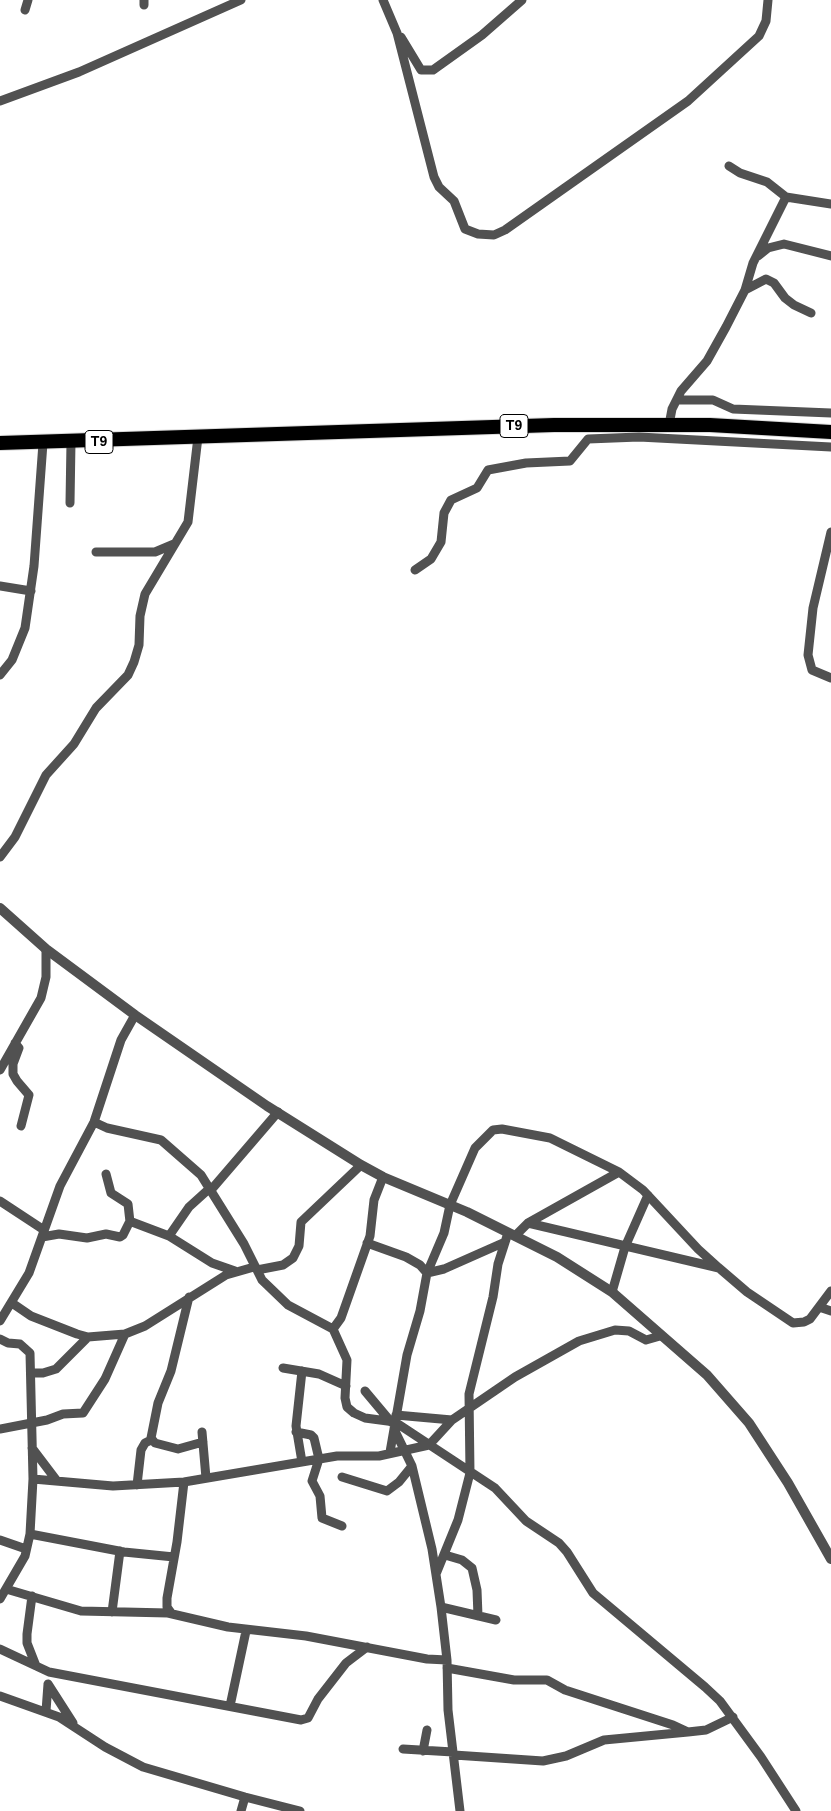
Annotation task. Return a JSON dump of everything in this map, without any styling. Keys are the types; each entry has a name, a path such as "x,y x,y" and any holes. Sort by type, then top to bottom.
{"highway":[{"name":"T9","path":"0,443 43,443 486,426 669,424 831,432"}],"street":[{"path":"25,10 28,0"},
{"path":"0,101 79,72 241,0"},
{"path":"383,0 397,33 434,177 439,187 454,201 465,229 478,234 494,235 512,225 688,101 759,36 766,21 768,0"},
{"path":"397,33 404,41 421,70 433,70 482,35 522,0"},
{"path":"729,166 740,173 766,182 786,197 831,204"},
{"path":"669,424 681,391 714,351 745,290 756,257 786,197"},
{"path":"756,257 768,248 784,244 831,256"},
{"path":"745,290 762,279 766,279 774,283 785,298 794,306 811,313"},
{"path":"677,400 714,400 733,410 831,412"},
{"path":"0,857 15,838 46,775 74,744 98,706 128,675 138,652 145,594 188,522 198,437"},
{"path":"415,570 431,559 441,542 444,529 444,512 451,500 477,488 488,470 526,464 570,461 575,457 582,443 588,439 639,437 831,447"},
{"path":"70,503 71,442"},
{"path":"0,675 12,660 25,628 31,591 43,443"},
{"path":"831,532 813,608 808,655 812,670 831,678"},
{"path":"96,552 155,552 177,542"},
{"path":"0,586 31,591"},
{"path":"0,908 46,949 135,1015 278,1112 362,1165 383,1177 450,1205 509,1237 557,1257 612,1292 660,1336 707,1375 749,1423 788,1483 831,1559"},
{"path":"0,1070 42,998 46,977 46,949"},
{"path":"0,1320 29,1272 68,1168 94,1122 121,1040 135,1015"},
{"path":"15,1044 19,1048 13,1064 14,1074 16,1081 27,1091 29,1099 21,1126"},
{"path":"169,1236 190,1207 210,1189 278,1112"},
{"path":"94,1122 107,1128 156,1138 164,1142 201,1175 244,1244 262,1280 288,1305 333,1329 347,1360 345,1402 354,1413 365,1418 394,1422 452,1420"},
{"path":"390,1452 407,1355 420,1311 427,1273 444,1233 450,1205 475,1148 493,1130 502,1129 550,1138 619,1172 648,1195 698,1249 719,1268 747,1292 793,1322 804,1322 810,1319 831,1291"},
{"path":"130,1222 169,1236 212,1264 235,1271 283,1264 293,1258 299,1246 301,1222 362,1165"},
{"path":"427,1273 444,1269 509,1237 528,1223 619,1172"},
{"path":"0,1201 43,1233 87,1238 106,1234 120,1237 130,1222 128,1204 111,1193 106,1174"},
{"path":"333,1329 341,1318 372,1228 374,1200 383,1177"},
{"path":"612,1292 625,1247 648,1195"},
{"path":"528,1223 719,1268"},
{"path":"436,1575 458,1520 470,1472 467,1408 473,1375 509,1237"},
{"path":"367,1243 406,1257 420,1264 427,1273"},
{"path":"12,1303 31,1316 88,1337 125,1334 145,1326 189,1297 235,1271"},
{"path":"151,1440 158,1402 171,1371 189,1297"},
{"path":"819,1307 831,1311"},
{"path":"33,1479 88,1486 184,1482 337,1456 379,1456 390,1452 429,1445 452,1420 467,1408 579,1341 615,1330 629,1331 646,1340 660,1336"},
{"path":"0,1429 31,1424 63,1414 83,1413 105,1379 125,1334"},
{"path":"31,1373 43,1373 56,1369 88,1337"},
{"path":"0,1339 8,1343 20,1344 29,1350 33,1479 30,1534 20,1568 3,1593 32,1596 71,1609 172,1614 246,1630 306,1636 367,1647 514,1680 547,1680 565,1690 673,1725 688,1732"},
{"path":"283,1368 321,1375 346,1386"},
{"path":"302,1371 296,1432 302,1462"},
{"path":"365,1391 394,1422 503,1495 526,1521 559,1544 567,1552 593,1593 705,1687 733,1717 796,1811"},
{"path":"394,1422 412,1466 436,1575 447,1664 448,1710 460,1811"},
{"path":"202,1432 206,1478"},
{"path":"296,1432 313,1436 319,1459 314,1468 312,1481 320,1496 321,1514 324,1519 342,1526"},
{"path":"151,1440 155,1443 178,1449 203,1442"},
{"path":"138,1485 141,1450 145,1443 151,1440"},
{"path":"31,1447 57,1482"},
{"path":"342,1477 387,1491 399,1482 412,1466"},
{"path":"172,1614 167,1603 184,1482"},
{"path":"30,1534 120,1551 174,1557"},
{"path":"0,1540 26,1549"},
{"path":"112,1612 120,1551"},
{"path":"445,1555 462,1560 472,1568 477,1590 478,1616"},
{"path":"32,1596 27,1634 29,1649 36,1666"},
{"path":"441,1607 496,1620"},
{"path":"230,1706 246,1630"},
{"path":"0,1649 49,1672 305,1720 346,1663 367,1647"},
{"path":"46,1711 49,1672"},
{"path":"48,1684 74,1726"},
{"path":"0,1696 46,1711 74,1726 105,1747 143,1767 279,1809 300,1811"},
{"path":"403,1749 543,1760 566,1756 604,1740 706,1730 733,1717"},
{"path":"423,1751 427,1730"},
{"path":"240,1811 244,1798"}]}
